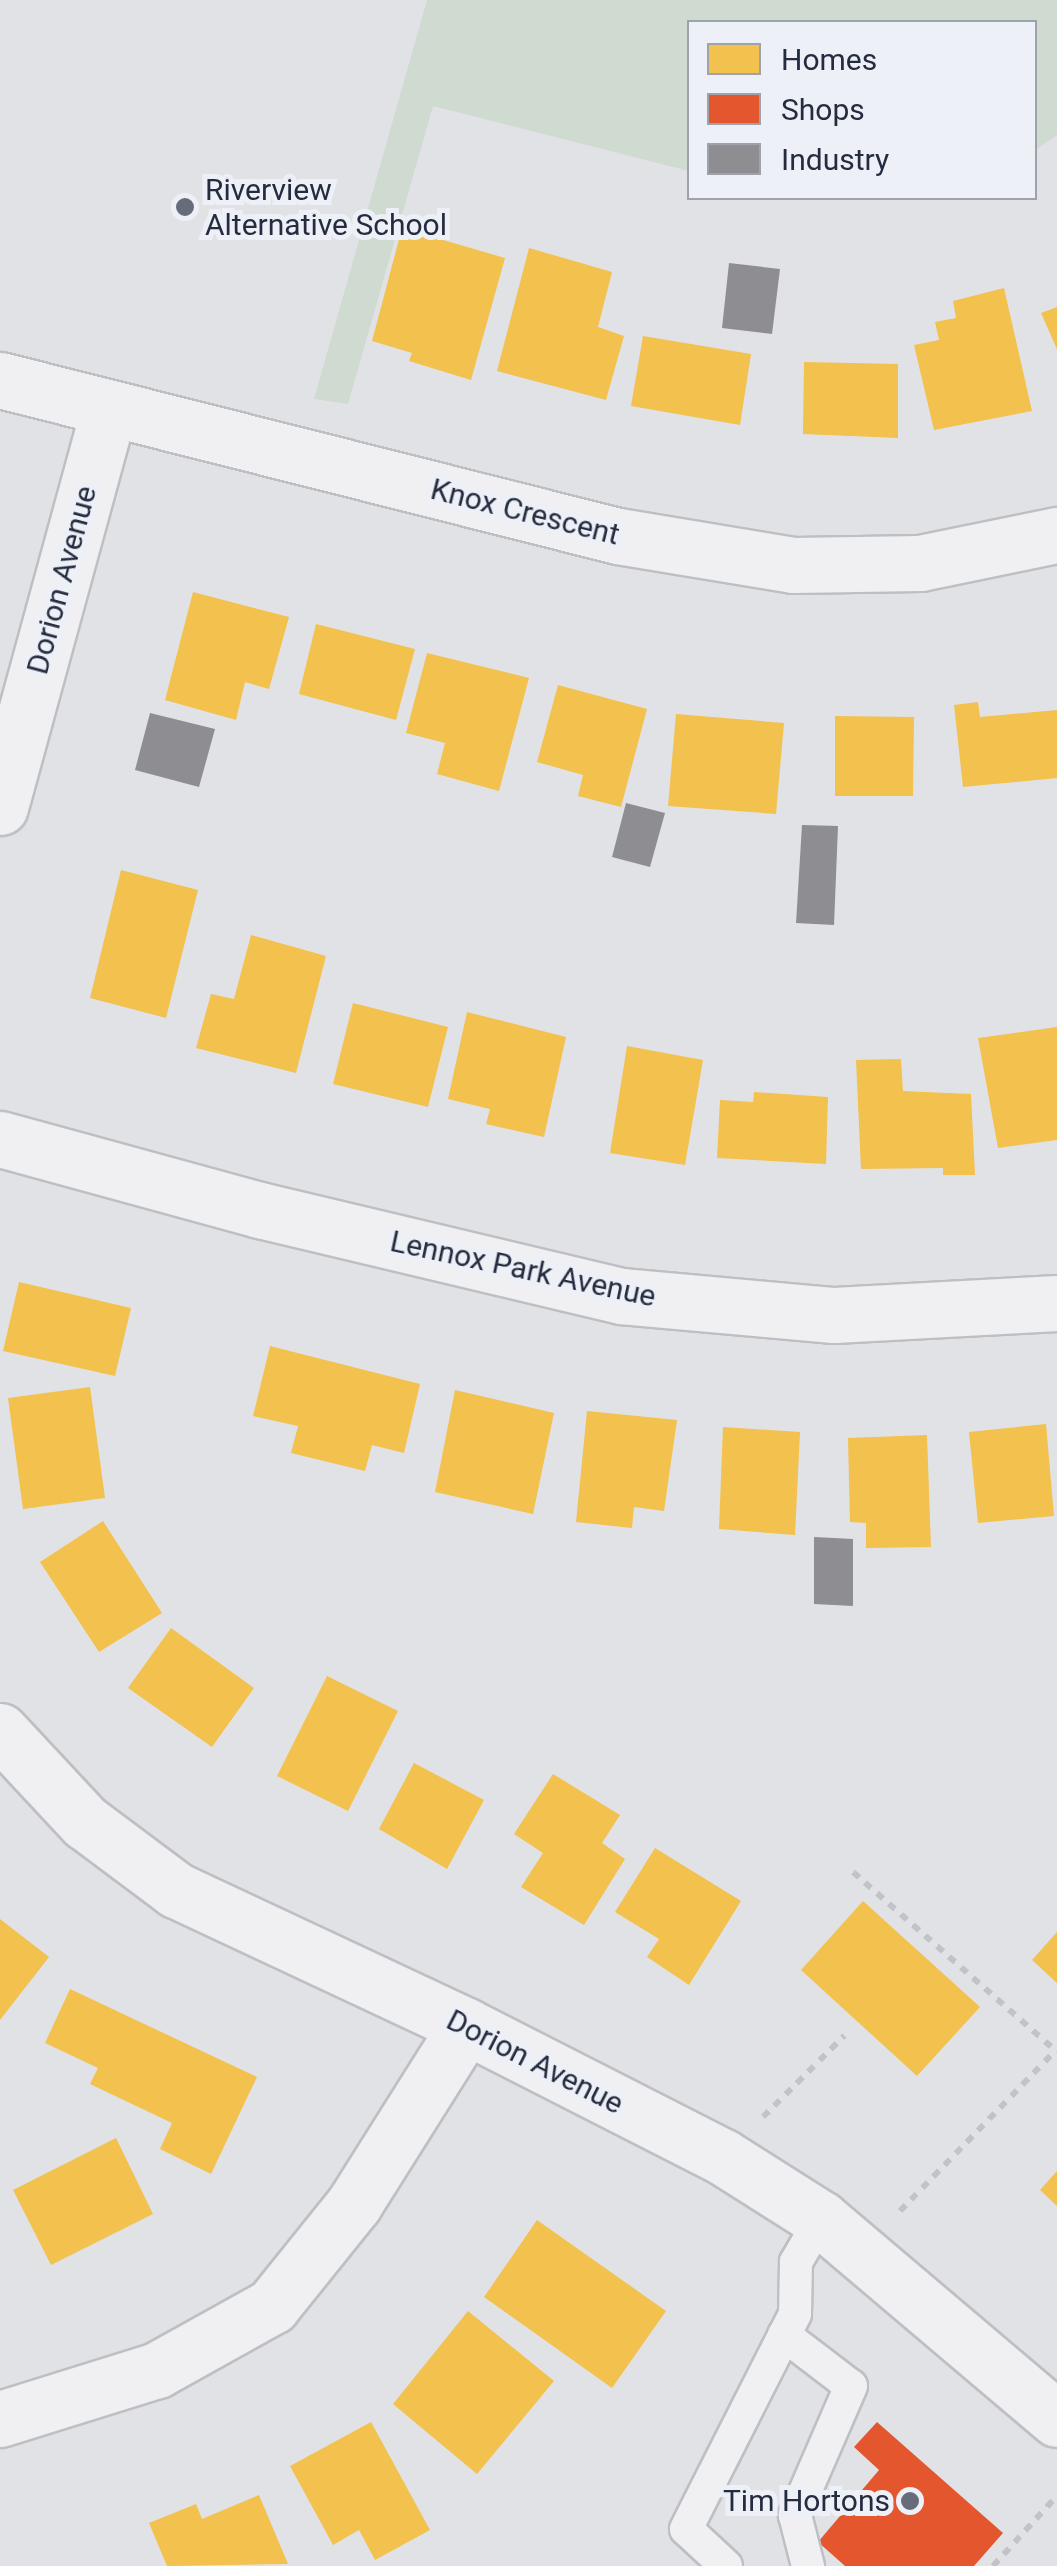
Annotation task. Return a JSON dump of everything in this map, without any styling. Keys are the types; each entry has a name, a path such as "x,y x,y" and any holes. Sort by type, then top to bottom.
{"street":[{"name":"Knox Crescent","path":"0,380 618,536 793,566 920,563 1057,535"},
{"name":"Dorion Avenue","path":"0,807 108,410"},
{"name":"Lennox Park Avenue","path":"0,1139 260,1210 621,1296 834,1315 1057,1303"},
{"name":"Dorion Avenue","path":"0,1730 85,1822 176,1890 466,2026 723,2157 821,2219 1057,2419"},
{"path":"0,2419 158,2370 272,2306 354,2204 466,2026"}],"lane":[{"path":"726,2566 686,2529 795,2314 796,2262 821,2219"},
{"path":"784,2336 851,2386 795,2515 808,2566"}],"path":[{"path":"853,1872 1056,2050 900,2210"},
{"path":"753,2127 844,2036"},
{"path":"993,2566 1057,2496"}],"shaded area":[{"path":"427,0 1057,0 1057,135 1037,149 1037,20 687,20 687,170 433,106 348,404 314,399"}],"building: Homes":[{"path":"402,228 505,258 471,380 409,361 412,353 372,341"},
{"path":"529,248 612,272 598,327 624,336 606,400 497,371"},
{"path":"1004,288 1032,411 934,430 914,345 939,340 935,322 956,318 953,301"},
{"path":"1057,307 1057,349 1041,313"},
{"path":"643,336 751,354 740,425 631,406"},
{"path":"804,362 898,364 898,438 803,434"},
{"path":"193,592 289,617 269,689 245,682 236,720 165,700"},
{"path":"316,624 415,649 396,720 299,694"},
{"path":"427,653 529,678 499,791 437,774 445,743 406,733"},
{"path":"558,685 647,709 621,807 578,796 583,775 537,762"},
{"path":"978,702 980,717 1057,710 1057,778 963,787 954,705"},
{"path":"676,714 784,723 776,814 668,806"},
{"path":"835,716 914,717 913,796 835,796"},
{"path":"121,870 198,890 166,1018 90,998"},
{"path":"251,935 326,956 296,1073 196,1048 211,994 234,999"},
{"path":"353,1003 448,1027 428,1107 333,1084"},
{"path":"467,1012 566,1037 544,1137 486,1124 490,1109 448,1099"},
{"path":"1057,1027 1057,1140 998,1148 978,1038"},
{"path":"627,1046 703,1060 685,1165 610,1153"},
{"path":"901,1059 903,1091 971,1094 975,1175 943,1175 943,1168 861,1169 856,1060"},
{"path":"754,1092 828,1097 826,1164 717,1158 720,1100 753,1102"},
{"path":"19,1282 131,1308 115,1376 3,1351"},
{"path":"270,1346 420,1384 404,1453 372,1445 365,1471 291,1453 298,1426 253,1416"},
{"path":"90,1387 105,1498 23,1509 8,1398"},
{"path":"455,1390 554,1413 533,1514 435,1492"},
{"path":"587,1411 677,1420 664,1511 634,1507 632,1528 576,1522"},
{"path":"1046,1424 1054,1516 978,1523 969,1432"},
{"path":"723,1427 800,1432 795,1535 719,1529"},
{"path":"927,1435 931,1547 866,1548 866,1523 850,1522 848,1438"},
{"path":"103,1521 162,1613 99,1652 40,1562"},
{"path":"171,1628 254,1688 212,1747 128,1688"},
{"path":"327,1676 398,1711 348,1811 277,1776"},
{"path":"414,1763 484,1800 447,1869 379,1829"},
{"path":"553,1774 620,1815 602,1843 625,1859 584,1925 521,1887 543,1853 514,1834"},
{"path":"655,1848 741,1901 689,1985 647,1957 659,1939 615,1912"},
{"path":"863,1901 980,2007 917,2076 801,1970"},
{"path":"0,1919 49,1957 0,2020"},
{"path":"1057,1932 1057,1983 1032,1960"},
{"path":"70,1989 257,2077 211,2174 160,2149 172,2123 90,2084 98,2068 45,2043"},
{"path":"116,2138 153,2214 51,2265 13,2190"},
{"path":"1057,2171 1057,2206 1040,2190"},
{"path":"537,2220 666,2311 612,2388 484,2297"},
{"path":"468,2311 554,2381 477,2474 393,2404"},
{"path":"371,2422 430,2530 375,2560 359,2530 333,2545 290,2466"},
{"path":"259,2495 288,2564 167,2566 149,2523 196,2504 202,2519"}],"building: Shops":[{"name":"Tim Hortons","path":"877,2422 1003,2533 974,2566 845,2566 818,2542 879,2470 854,2447"}],"building: Industry":[{"path":"729,263 780,269 772,334 722,328"},
{"path":"150,713 215,729 199,787 135,770"},
{"path":"626,803 665,813 650,867 612,857"},
{"path":"802,825 838,826 834,925 796,923"},
{"path":"814,1537 853,1539 853,1606 814,1604"}],"place":[{"name":"Riverview Alternative School","path":"185,207"},
{"name":"Tim Hortons","path":"910,2501"}]}
